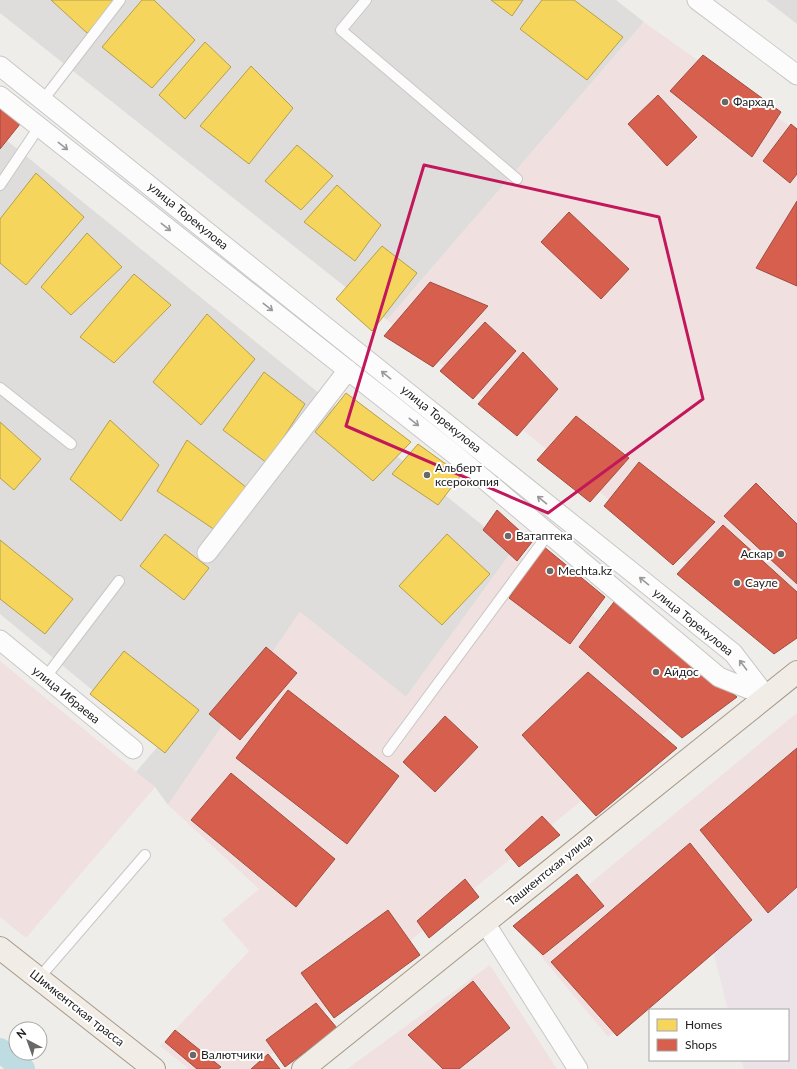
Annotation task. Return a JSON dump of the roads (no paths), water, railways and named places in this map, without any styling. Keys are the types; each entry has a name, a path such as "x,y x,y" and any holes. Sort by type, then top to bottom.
{"main road":[{"name":"Ташкентская улица","path":"303,1069 797,672"},
{"name":"Шимкентская трасса","path":"0,948 154,1069"}],"street":[{"path":"697,0 797,75"},
{"name":"улица Торекулова","path":"0,66 733,653 766,696"},
{"name":"улица Торекулова","path":"0,96 453,453 719,678 766,696"},
{"path":"207,553 348,370"},
{"name":"улица Ибраева","path":"0,640 132,749"},
{"path":"485,923 578,1069"}],"lane":[{"path":"43,100 120,0"},
{"path":"366,0 341,30 517,179"},
{"path":"0,185 39,127"},
{"path":"0,388 71,444"},
{"path":"388,751 549,533"},
{"path":"45,678 119,581"},
{"path":"39,978 145,855"}],"waterway":[{"path":"0,1050 23,1069"}],"place":[{"name":"Фархад","path":"725,102"},
{"name":"Альберт ксерокопия","path":"427,475"},
{"name":"Ватаптека","path":"508,536"},
{"name":"Аскар","path":"781,554"},
{"name":"Mechta.kz","path":"550,571"},
{"name":"Сауле","path":"737,583"},
{"name":"Айдос","path":"656,672"},
{"name":"Валютчики","path":"193,1055"}]}
